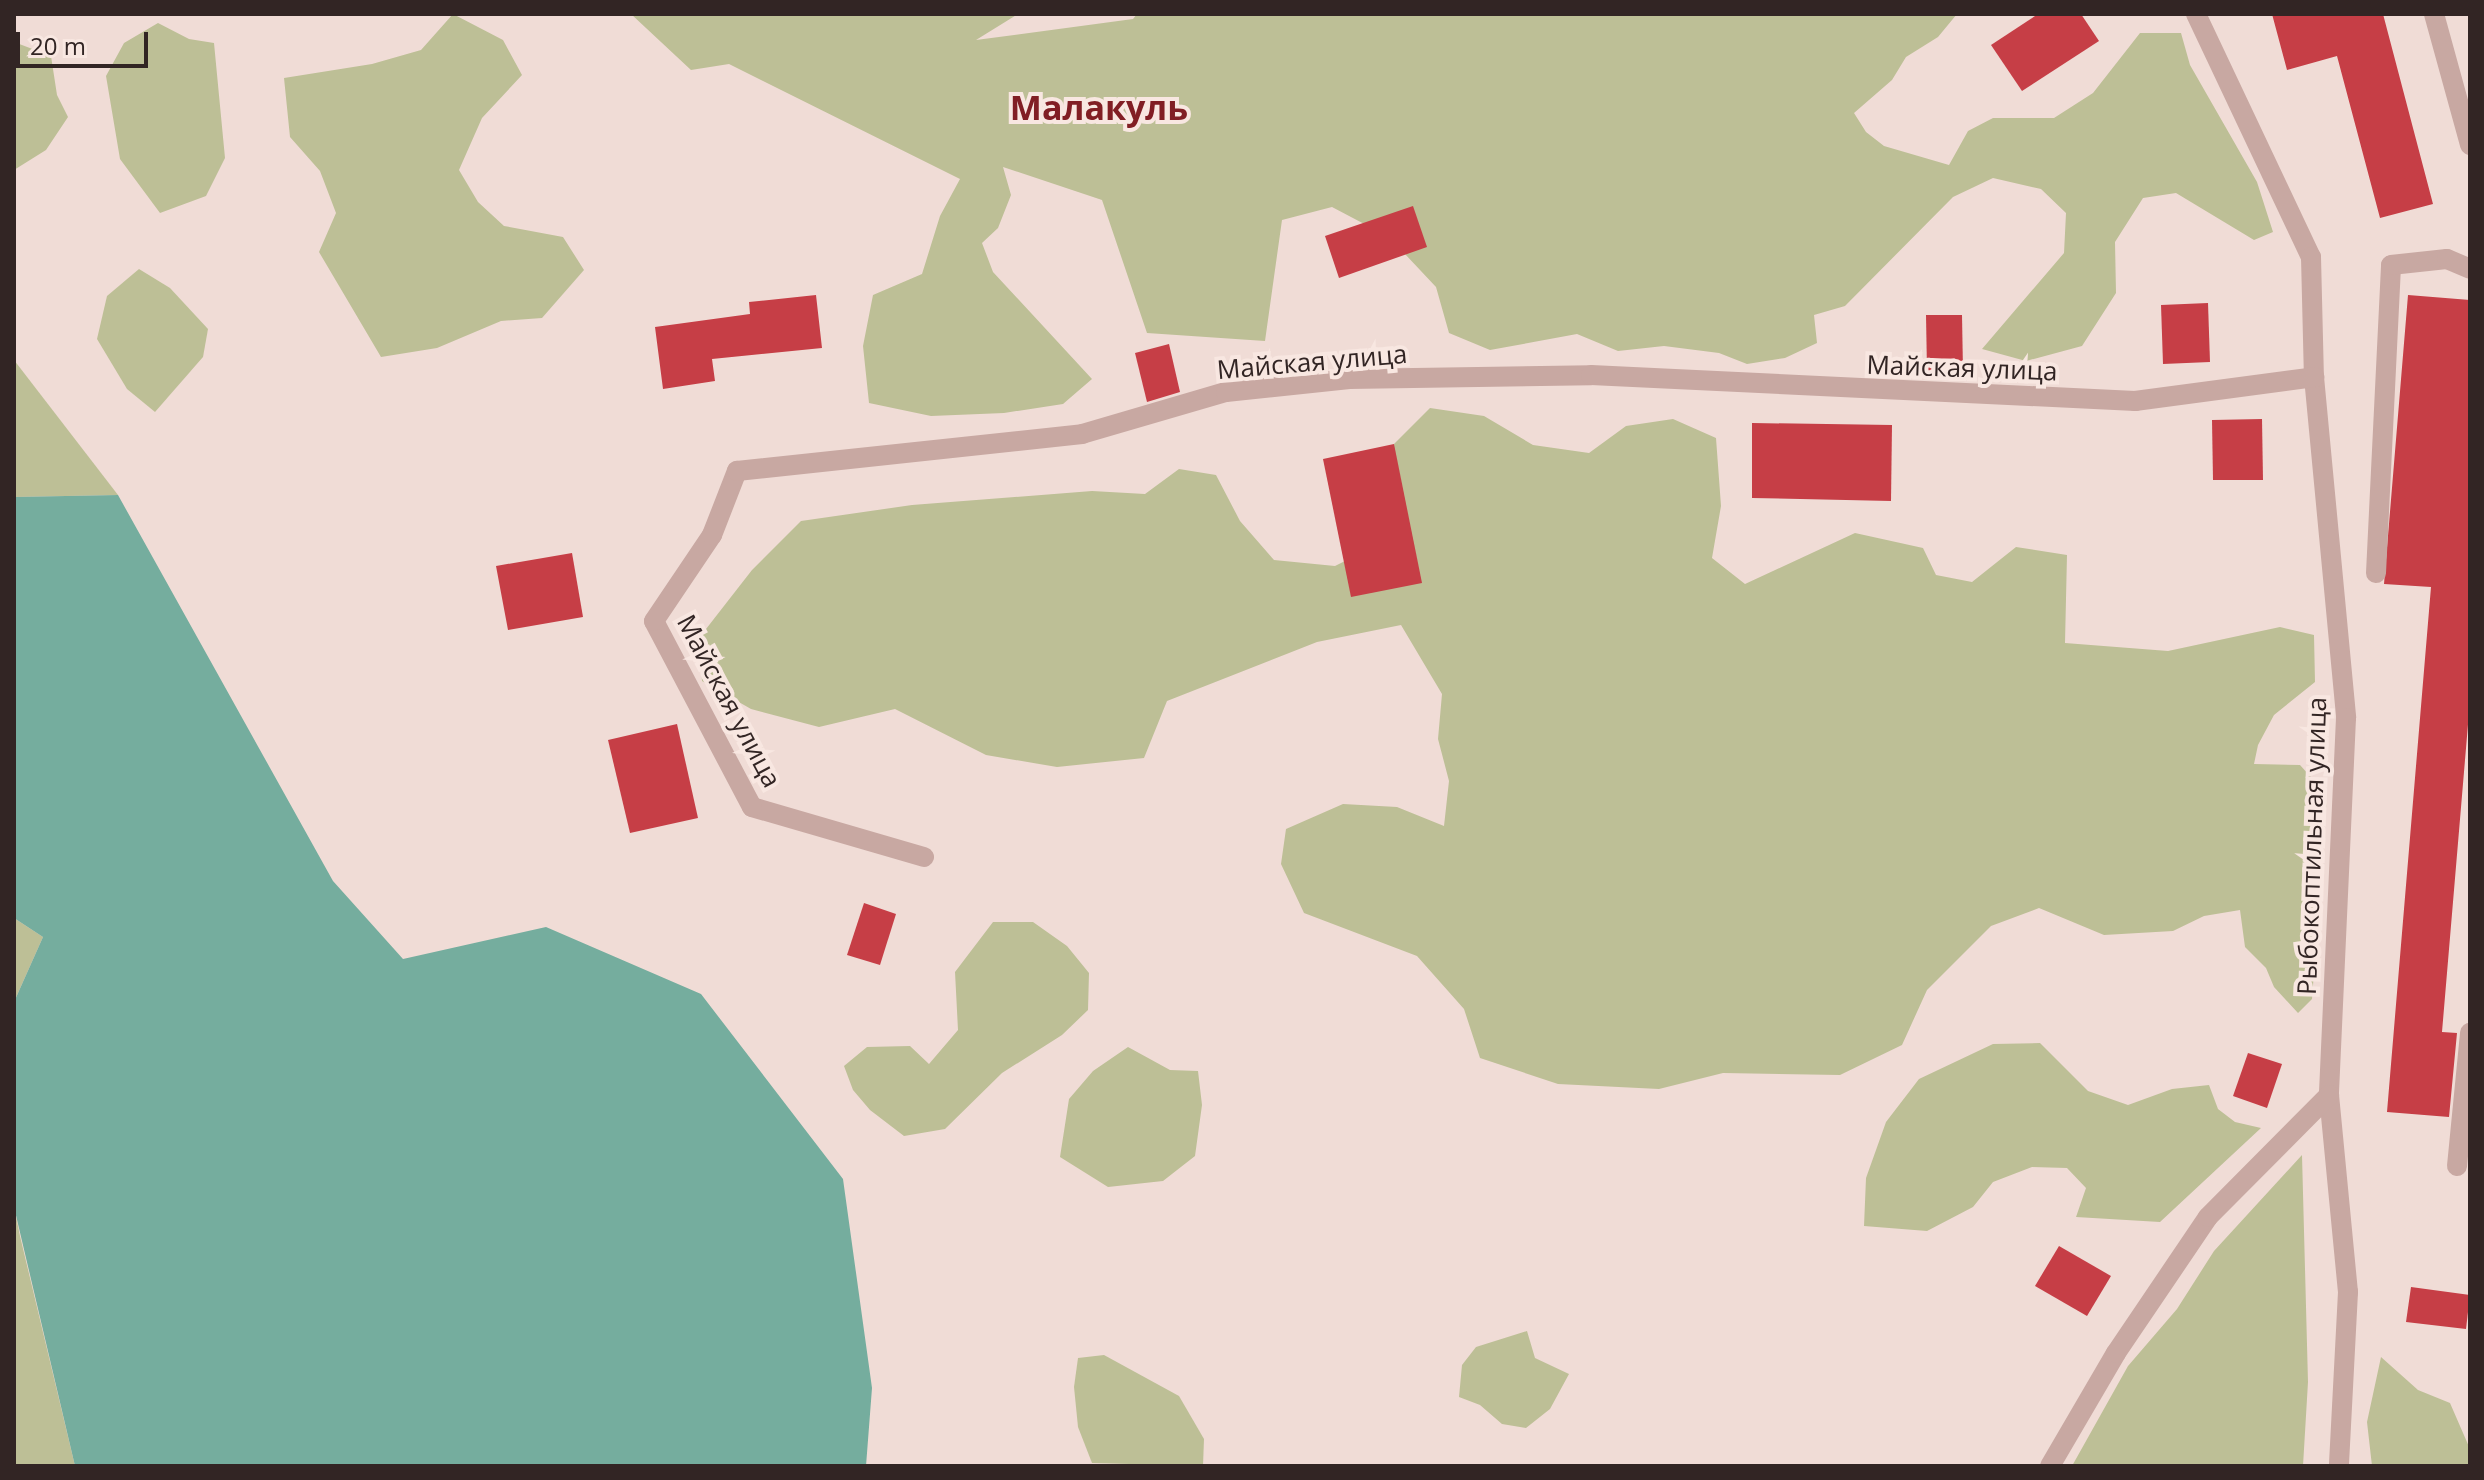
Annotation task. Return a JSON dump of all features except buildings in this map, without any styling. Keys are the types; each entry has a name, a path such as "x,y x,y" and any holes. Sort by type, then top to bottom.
{"street":[{"name":"Рыбокоптильная улица","path":"2196,14 2311,257 2314,377 2346,718 2329,1095 2348,1292 2339,1466"},
{"path":"2434,14 2470,145"},
{"path":"2376,573 2391,265 2447,259 2470,269"},
{"name":"Майская улица","path":"924,857 752,807 654,621 712,535 737,471 1082,434 1226,392 1349,379 1591,375 2135,401 2314,377"},
{"path":"2457,1166 2470,1033"},
{"path":"2050,1466 2116,1353 2208,1217 2329,1095"}],"green space":[{"path":"453,14 503,40 522,75 482,118 459,170 478,202 504,226 563,237 584,270 542,318 501,321 437,348 381,357 319,252 336,213 320,171 290,137 284,78 372,64 421,50"},
{"path":"631,14 1018,14 976,40 1133,19 1137,14 1957,14 1938,37 1906,57 1892,80 1854,113 1866,132 1884,146 1949,165 1968,131 1993,118 2054,118 2093,93 2140,33 2181,33 2190,65 2257,182 2273,232 2254,240 2176,193 2143,198 2115,242 2116,293 2082,346 2026,361 1982,349 2064,253 2066,213 2041,189 1993,178 1953,197 1845,306 1814,315 1817,343 1785,358 1747,364 1719,353 1664,346 1618,351 1577,334 1490,350 1449,333 1436,287 1389,237 1332,207 1282,220 1265,341 1147,333 1102,200 1003,167 1011,195 998,228 982,243 993,272 1092,379 1063,404 1004,413 931,416 869,403 863,346 873,295 922,274 940,216 960,179 729,64 691,70"},
{"path":"158,23 189,39 214,43 225,158 206,196 160,213 120,159 106,76 124,43"},
{"path":"14,42 51,56 57,95 68,117 46,150 14,170"},
{"path":"139,269 170,288 208,329 203,357 155,412 127,389 97,339 107,296"},
{"path":"14,360 118,495 14,497"},
{"path":"1430,408 1484,416 1533,445 1589,453 1626,426 1673,419 1716,438 1721,506 1712,558 1745,584 1855,533 1923,548 1936,575 1972,582 2016,547 2067,555 2065,643 2168,651 2280,627 2314,635 2315,682 2274,715 2258,745 2254,764 2300,765 2327,795 2312,999 2298,1013 2274,987 2266,968 2245,947 2240,910 2204,916 2173,931 2104,935 2039,908 1991,926 1927,990 1902,1045 1840,1075 1723,1073 1659,1089 1558,1084 1480,1058 1464,1009 1417,956 1304,913 1281,864 1286,829 1343,804 1397,807 1444,826 1449,781 1438,739 1442,694 1401,625 1317,642 1167,701 1144,758 1057,767 986,755 895,709 819,727 751,709 702,681 699,638 752,570 801,521 912,505 1092,491 1145,494 1179,469 1216,475 1240,521 1274,560 1335,566 1383,542 1394,444"},
{"path":"14,918 43,937 14,1002"},
{"path":"993,922 1033,922 1067,946 1089,973 1088,1010 1062,1035 1002,1073 945,1129 904,1136 870,1110 853,1090 844,1066 867,1047 910,1046 929,1064 958,1030 955,972"},
{"path":"2040,1043 2088,1091 2128,1105 2172,1089 2209,1085 2218,1109 2235,1122 2261,1128 2160,1222 2076,1217 2086,1188 2067,1168 2032,1167 1993,1182 1973,1207 1927,1231 1864,1226 1866,1178 1886,1122 1919,1079 1993,1044"},
{"path":"1128,1047 1170,1070 1198,1071 1202,1105 1195,1156 1163,1181 1108,1187 1060,1157 1069,1099 1093,1071"},
{"path":"2302,1155 2308,1382 2303,1466 2072,1466 2128,1366 2177,1309 2214,1251"},
{"path":"14,1207 20,1236 75,1466 14,1466"},
{"path":"1527,1331 1535,1358 1569,1374 1550,1409 1526,1428 1502,1424 1480,1405 1459,1397 1462,1365 1476,1347"},
{"path":"1104,1355 1179,1396 1204,1439 1203,1466 1092,1463 1078,1427 1074,1387 1078,1358"},
{"path":"2381,1357 2418,1390 2450,1403 2470,1449 2470,1466 2372,1466 2367,1422"}],"water":[{"path":"118,495 333,881 403,959 546,927 701,994 843,1179 872,1388 866,1466 75,1466 14,1207 14,1002 43,937 14,918 14,497"}],"district":[{"name":"Малакуль","path":"1099,108"}]}
